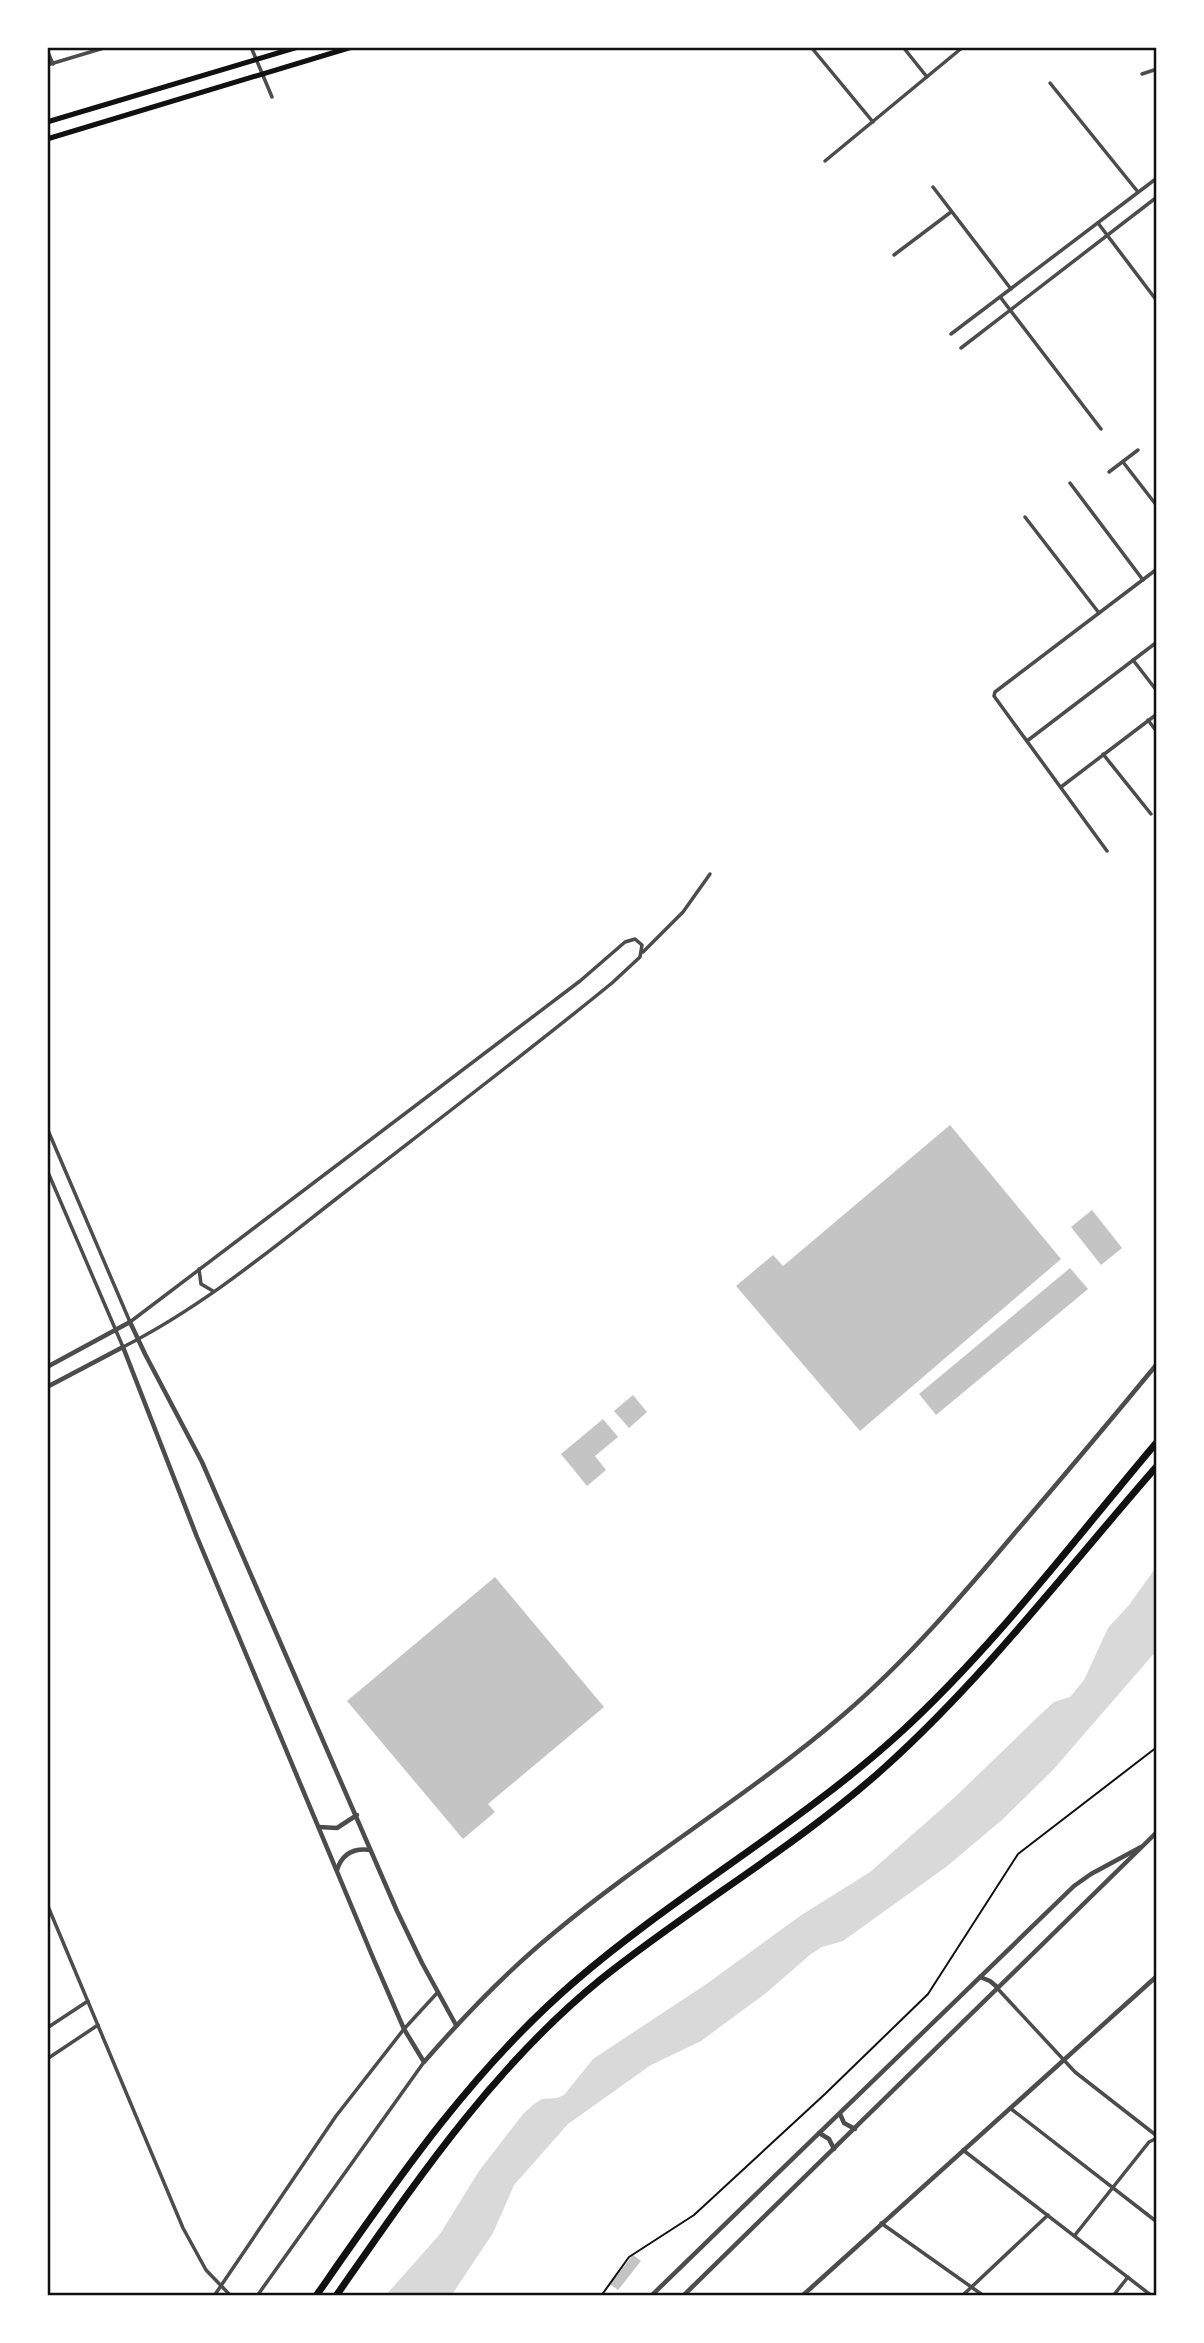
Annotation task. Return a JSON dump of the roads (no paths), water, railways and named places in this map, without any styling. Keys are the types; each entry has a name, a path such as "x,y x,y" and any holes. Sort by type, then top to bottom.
{"highway":[{"path":"316,2296 426,2140 472,2084 521,2031 572,1983 627,1939 839,1785 902,1731 996,1632 1157,1442"},
{"path":"336,2296 419,2177 455,2130 514,2062 599,1981 662,1932 816,1824 913,1742 992,1661 1157,1466"}],"main road":[{"path":"47,122 298,47"},
{"path":"47,139 352,47"}],"street":[{"path":"47,65 107,47"},
{"path":"251,47 272,97"},
{"path":"811,47 873,122"},
{"path":"902,47 927,77"},
{"path":"825,161 963,47"},
{"path":"47,50 53,64"},
{"path":"1142,74 1157,69"},
{"path":"1050,83 1138,192"},
{"path":"951,334 1157,178"},
{"path":"933,187 1011,289"},
{"path":"961,348 1157,197"},
{"path":"894,255 952,212"},
{"path":"1097,223 1157,301"},
{"path":"1001,298 1101,429"},
{"path":"1110,472 1138,450"},
{"path":"1123,461 1157,506"},
{"path":"1070,483 1143,580"},
{"path":"1025,517 1099,613"},
{"path":"1107,851 994,696 995,692 1157,569"},
{"path":"1027,741 1157,642"},
{"path":"1133,660 1157,691"},
{"path":"1061,787 1157,714"},
{"path":"1148,720 1157,732"},
{"path":"1103,754 1151,814"},
{"path":"47,1387 138,1339 214,1292 595,996 683,912 710,874"},
{"path":"47,1367 130,1322 580,981 625,942 638,940 642,945 641,954"},
{"path":"47,1128 130,1322 202,1462 405,1928 456,2025"},
{"path":"47,1170 123,1347 197,1537 318,1827 404,2029 424,2062"},
{"path":"199,1269 201,1284 214,1292"},
{"path":"257,2296 424,2062 456,2025 517,1964 555,1932 766,1778 887,1675 972,1583 1157,1364"},
{"path":"318,1827 337,1828 357,1815"},
{"path":"683,2296 1157,1832"},
{"path":"651,2296 1074,1886 1141,1847"},
{"path":"337,1870 341,1860 349,1853 362,1849 371,1850"},
{"path":"47,1904 183,2228 206,2270 231,2296"},
{"path":"802,2296 1157,1976"},
{"path":"979,1977 997,1987 1084,2079 1157,2137 1149,2142 1075,2236"},
{"path":"214,2296 335,2116 404,2029 438,1992"},
{"path":"47,2028 88,2001"},
{"path":"47,2059 98,2024"},
{"path":"1010,2108 1157,2222"},
{"path":"840,2113 844,2123 855,2129"},
{"path":"819,2133 829,2139 834,2149"},
{"path":"963,2150 1152,2296"},
{"path":"962,2296 1048,2215"},
{"path":"881,2223 984,2296"},
{"path":"1113,2296 1128,2277"}]}
